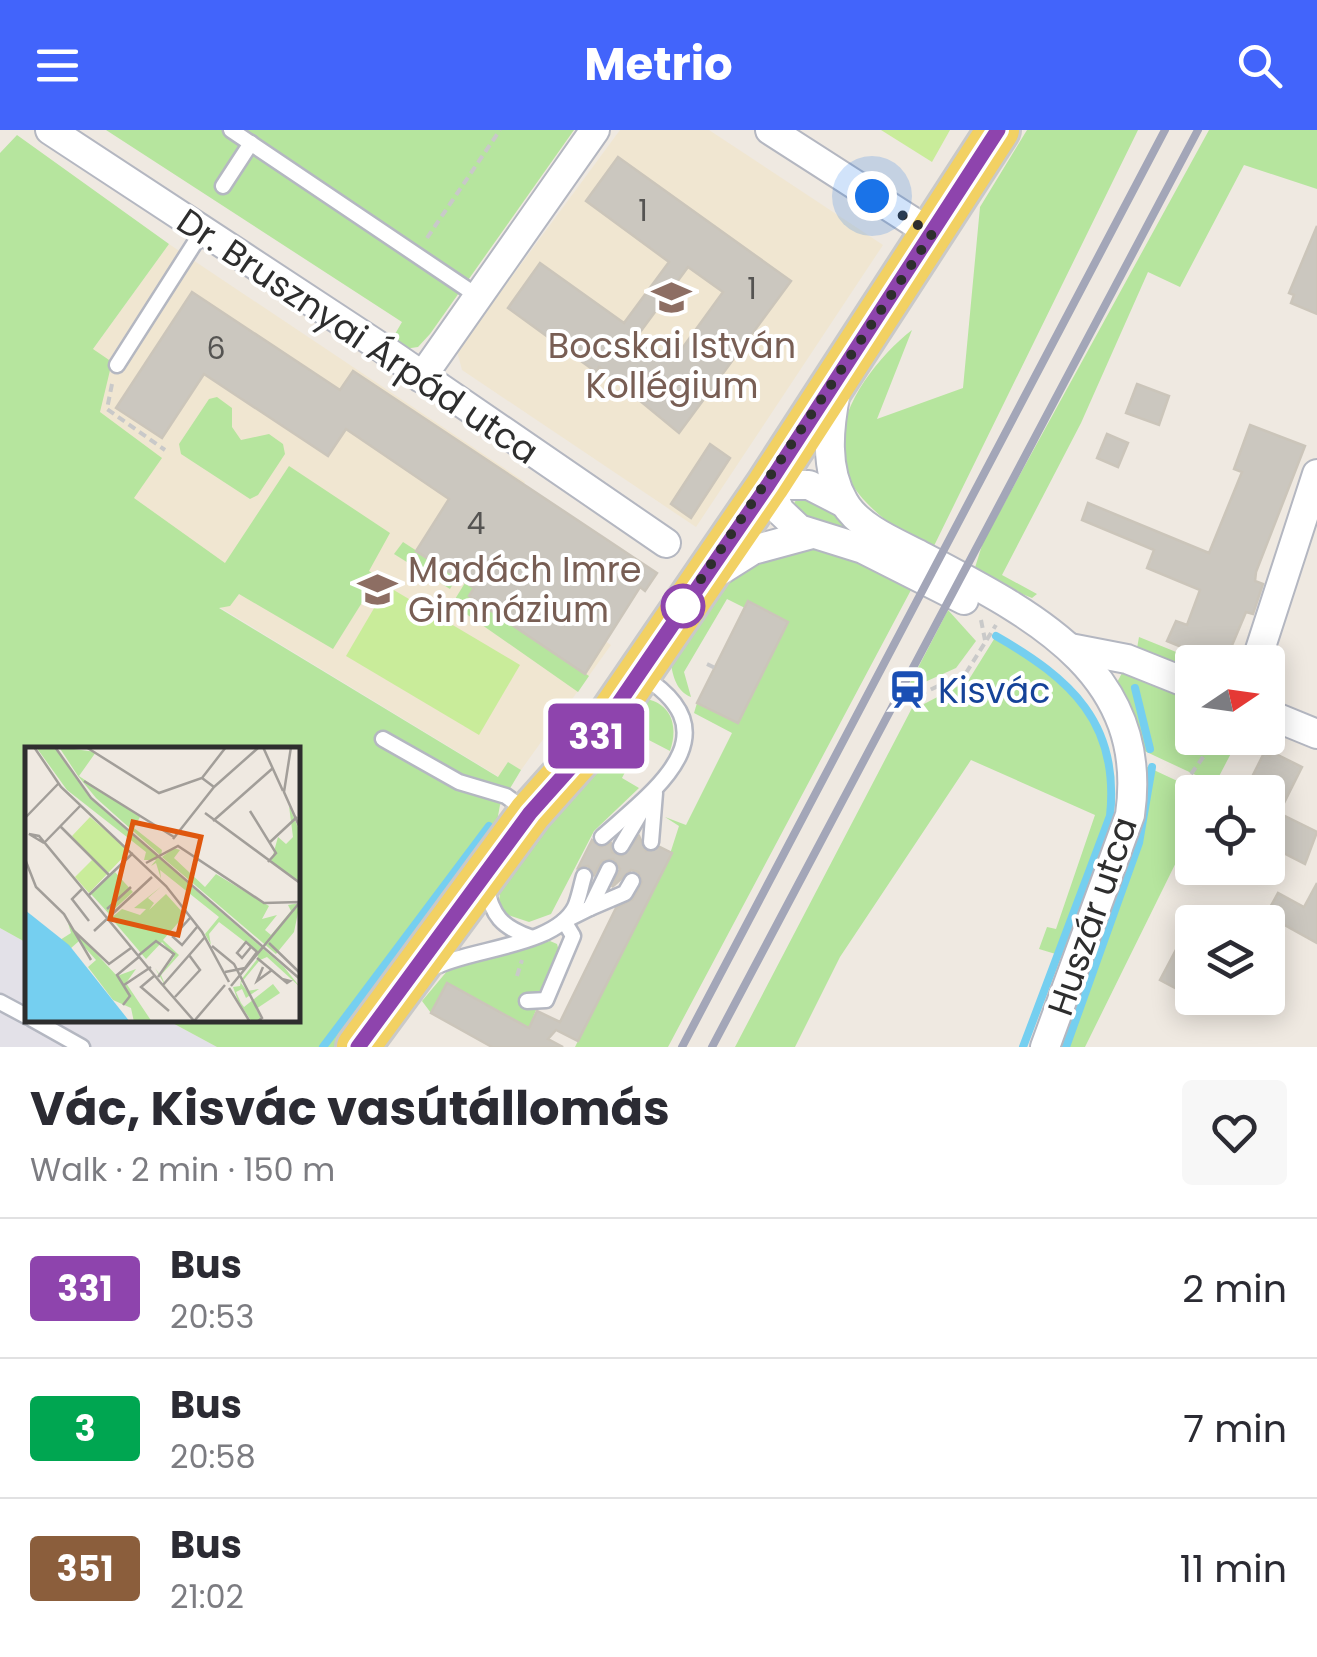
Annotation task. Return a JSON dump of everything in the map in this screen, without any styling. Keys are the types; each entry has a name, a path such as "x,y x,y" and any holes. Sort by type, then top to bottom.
{"main road":[{"path":"358,1047 530,813 588,748 768,485 998,130"}],"street":[{"name":"Dr. Brusznyai Árpád utca","path":"50,130 666,543"},
{"path":"421,378 595,130"},
{"path":"770,130 932,234"},
{"path":"838,378 830,454 844,503"},
{"path":"1262,645 1317,474"},
{"path":"768,485 788,521 812,534 864,550 999,618 1059,642 1126,659 1175,678"},
{"name":"Huszár utca","path":"768,485 810,485 844,503 873,529 1010,604 1101,681 1120,714 1132,758 1134,786 1116,859 1045,1047"},
{"path":"696,588 753,550 812,534"},
{"path":"1285,721 1317,734"}],"lane":[{"path":"231,130 479,297"},
{"path":"223,186 251,143"},
{"path":"117,366 203,230"},
{"path":"622,846 680,755 684,725 672,694 639,674"},
{"path":"383,739 459,782 506,796 530,813"},
{"path":"602,837 655,790"},
{"path":"651,842 655,790"},
{"path":"590,908 609,869"},
{"path":"564,921 575,907 584,876"},
{"path":"485,879 497,920 507,929 531,937"},
{"path":"402,986 460,956 531,937 625,892 632,880"},
{"path":"527,1001 546,1000 573,936 564,921"},
{"path":"0,1002 25,1015"},
{"path":"37,1022 82,1047"}],"path":[{"path":"416,255 500,130"},
{"path":"117,366 107,409 165,450"},
{"path":"976,612 985,643"},
{"path":"919,695 966,673 996,625"},
{"path":"707,664 715,668"},
{"path":"1190,774 1204,755"}],"shaded area":[{"name":"Bocskai István Kollégium","path":"620,130 709,130 883,245 696,527 462,370 457,351"},
{"path":"169,244 525,482 505,514 504,572 611,645 521,770 508,762 499,777 2,475"},
{"path":"0,928 25,942 25,1022 171,1022 217,1047 0,1047"}],"green space":[{"path":"106,130 574,130 430,334 418,347 404,349 391,341 402,322"},
{"path":"881,130 950,130 932,162"},
{"path":"1027,130 1138,130 930,554 878,514 853,486 844,465 841,443 845,421 866,379 912,330 877,419 963,388 980,207"},
{"path":"1209,130 1317,130 1317,189 1244,165 1180,287 1148,272 1081,423 1002,575 1037,594 1032,598 973,574 983,542"},
{"path":"17,135 169,244 93,349 112,362 100,412 162,458 134,498 225,563 289,466 390,533 369,571 378,577 333,649 239,594 230,606 219,608 498,777 508,762 521,770 500,805 496,827 334,1047 217,1047 171,1022 300,1022 300,747 25,747 25,942 0,928 0,153"},
{"path":"217,397 232,408 232,427 241,440 269,434 283,444 285,454 258,495 250,499 181,454 179,444 209,399"},
{"path":"807,494 924,565 808,518 793,505 798,497"},
{"path":"403,542 457,577 450,589 394,554"},
{"path":"802,549 861,559 911,590 668,1047 575,1047 669,857 679,826 665,817 686,825 732,733 694,713 697,703 738,723 788,622 749,602 745,608 727,599 684,672 691,697 679,687 671,662 723,589 753,568"},
{"path":"476,565 485,571 469,596 589,676 578,692 452,604"},
{"path":"387,586 520,665 479,735 346,656"},
{"path":"948,610 976,641 956,668 916,686 910,683"},
{"path":"996,636 1068,688 1098,730 1108,756 1113,785 1111,831 1069,958 1039,949 1047,927 1056,929 1095,815 971,760 840,957 795,1047 735,1047 912,708 919,711 924,704 968,681"},
{"path":"1139,637 1175,652 1175,671 1136,654"},
{"path":"1122,673 1175,694 1175,755 1230,755 1220,775 1196,775 1138,748 1114,688"},
{"path":"647,699 668,712 673,726 670,751 643,737 622,778 639,788 594,831 551,914 529,922 505,914 499,903 500,891 639,702"},
{"path":"1141,764 1175,780 1175,864 1085,1047 1059,1047 1129,863 1140,821"},
{"path":"550,941 557,944 559,951 529,1028 447,983 431,1013 422,1001 448,970"}],"building":[{"path":"618,157 791,281 679,433 599,367 596,372 508,308 540,263 624,323 669,262 586,201","holes":["688,267 723,292 673,361 638,335"]},
{"path":"1317,226 1317,314 1291,303 1294,295 1289,293"},
{"path":"192,292 340,390 353,371 657,573 645,591 640,587 585,674 469,596 474,588 416,551 449,499 346,429 328,456 204,374 162,438 116,408"},
{"path":"1137,384 1169,396 1159,425 1126,413"},
{"path":"1250,425 1305,446 1256,572 1255,581 1263,584 1253,614 1246,612 1232,645 1177,645 1167,641 1176,621 1187,625 1200,590 1147,568 1154,550 1082,520 1088,503 1209,553 1242,472 1234,469"},
{"path":"1107,434 1128,443 1118,467 1097,458"},
{"path":"710,444 730,458 691,518 671,504"},
{"path":"748,601 788,622 738,723 697,703"},
{"path":"1263,755 1278,755 1302,767 1285,801 1285,775 1253,775"},
{"path":"1285,816 1317,832 1305,864 1285,854"},
{"path":"639,836 646,851 660,847 672,853 578,1041 556,1030 548,1039 563,1047 492,1047 431,1013 447,983 529,1028 537,1011 560,1022 616,908 633,899 642,882 638,872 631,870 612,887 620,869 613,859 602,861 594,875 588,866 578,868 592,840 600,847 611,843 612,852 622,856"},
{"path":"1317,883 1317,943 1285,925 1285,905 1271,905 1278,893 1304,907"},
{"path":"1175,952 1175,988 1160,980"}],"waterway":[{"path":"996,636 1047,669 1085,707 1107,755 1111,783 1110,816 1023,1047"},
{"path":"1135,688 1150,749"},
{"path":"1066,1047 1139,843 1152,767"},
{"path":"323,1047 489,826"}],"railway":[{"path":"682,1047 1165,130"},
{"path":"712,1047 1198,130"}],"bus line":[{"name":"331","path":"358,1047 530,813 588,748 768,485 998,130"}],"place":[{"name":"Bocskai István Kollégium","path":"672,298"},
{"name":"Madách Imre Gimnázium","path":"378,589"},
{"name":"Kisvác","path":"908,690"}],"route":[{"path":"683,606 677,615 768,485 932,234 872,196"}]}
